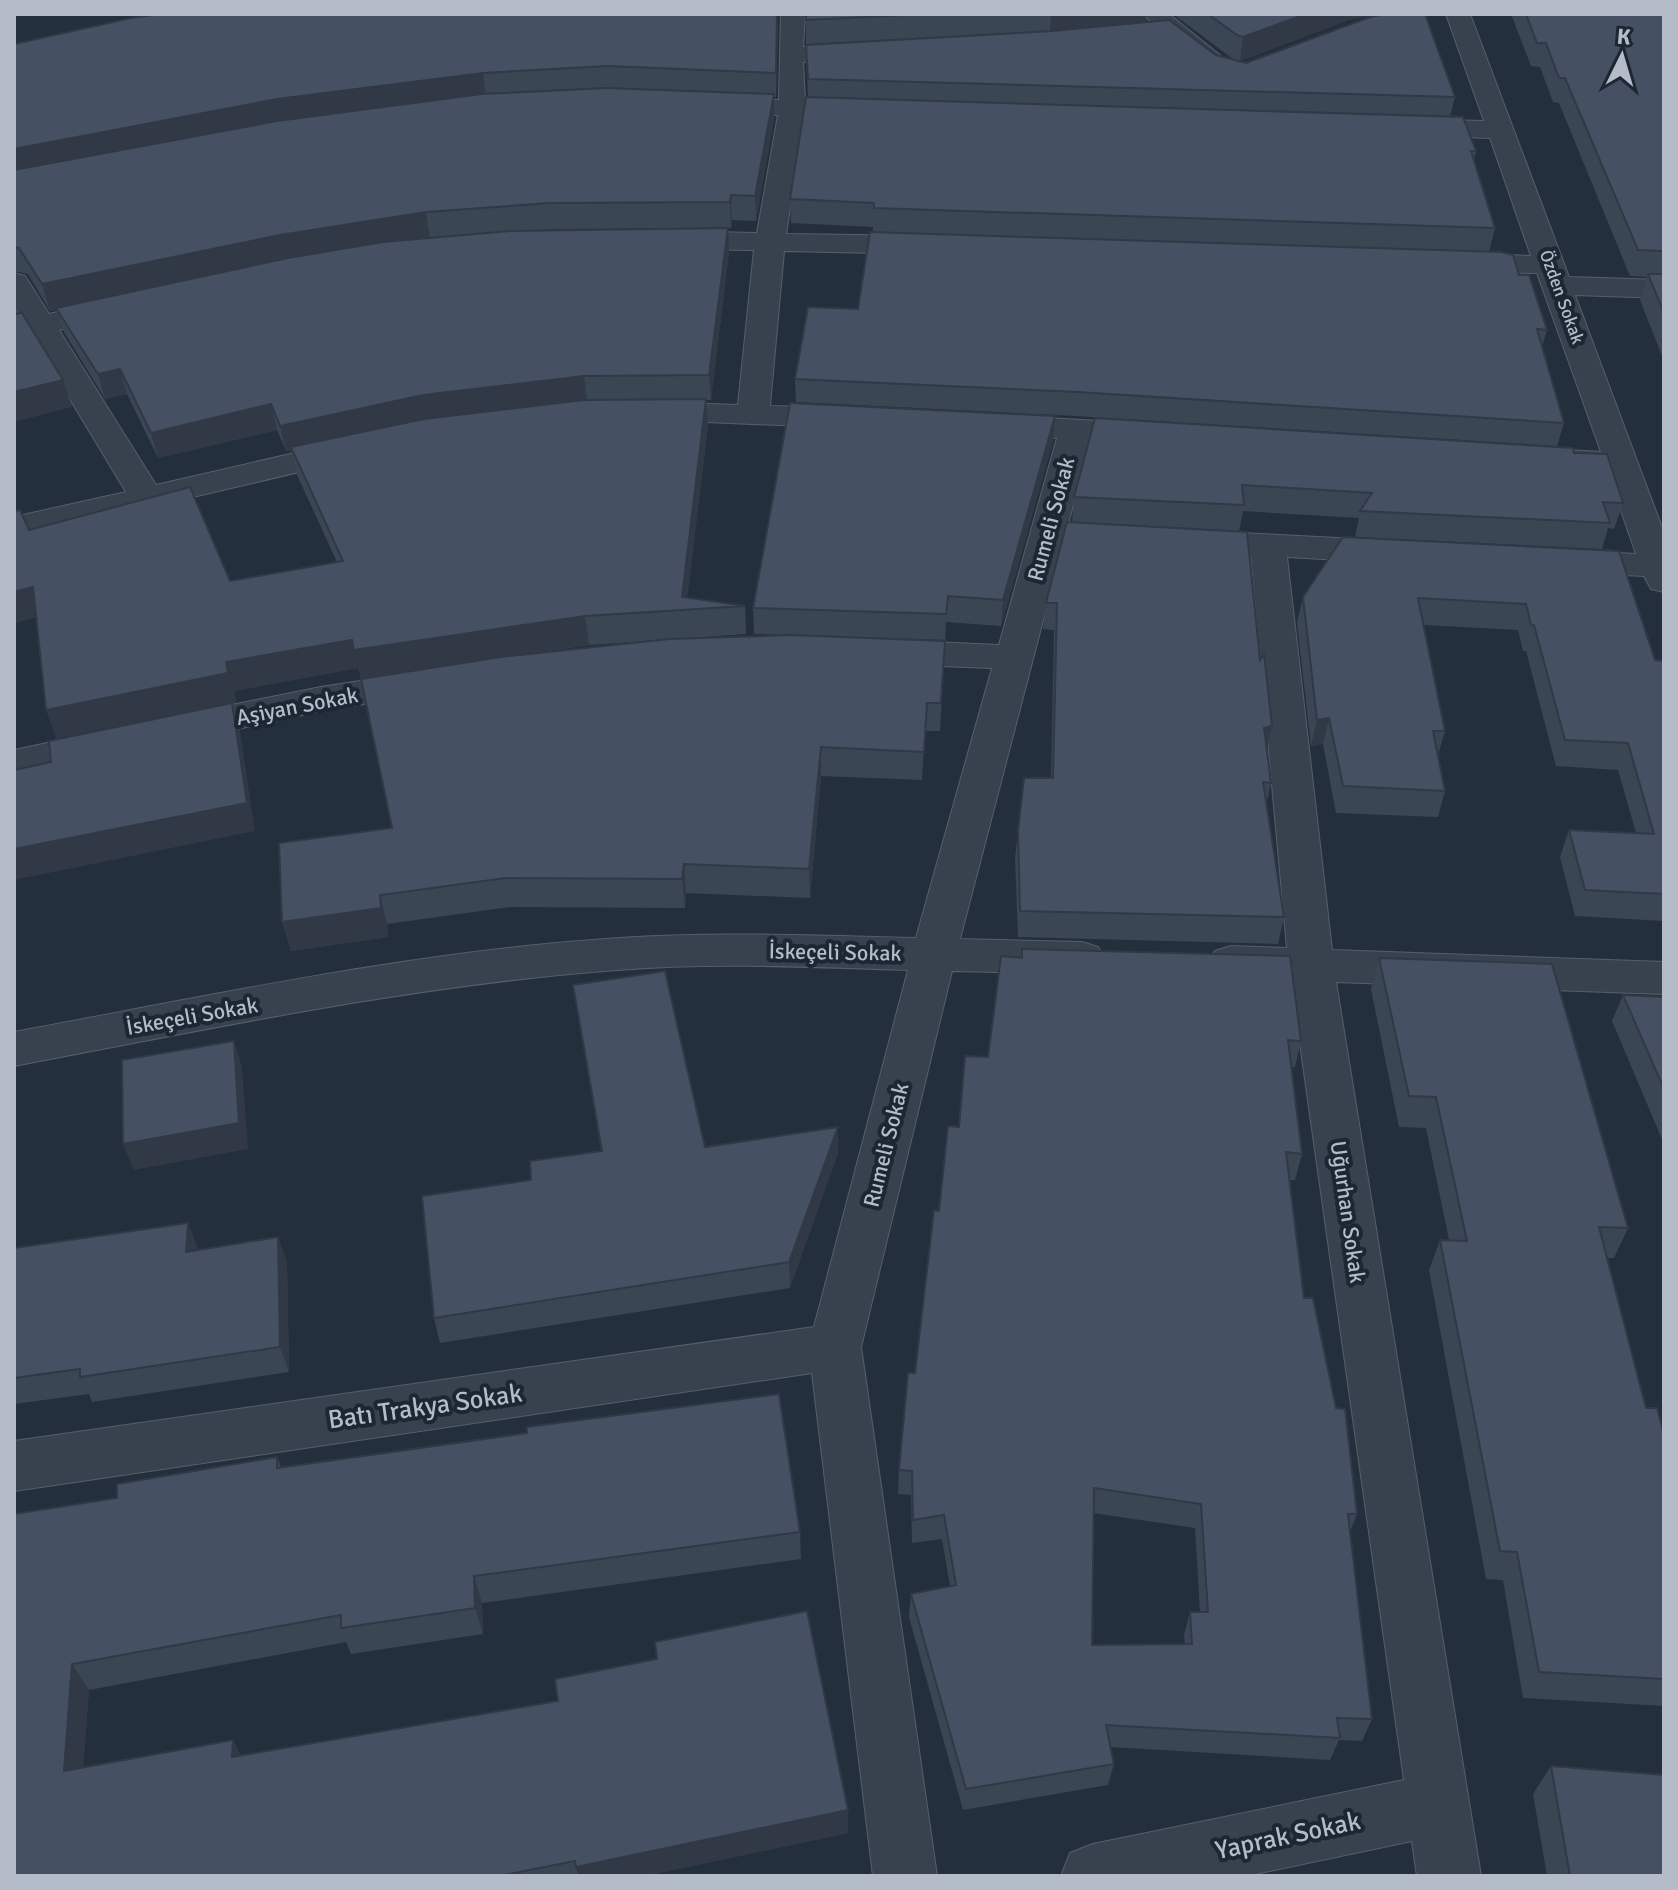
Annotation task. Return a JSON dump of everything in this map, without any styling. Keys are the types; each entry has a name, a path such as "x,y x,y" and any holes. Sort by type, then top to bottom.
{"street":[{"path":"753,413 770,240 792,110 790,55 793,14"},
{"name":"Özden Sokak","path":"1458,14 1661,574"},
{"path":"1156,25 1229,71"},
{"path":"790,55 887,50"},
{"path":"687,103 886,112"},
{"path":"1390,126 1502,130"},
{"path":"647,240 961,246"},
{"path":"1423,261 1664,289"},
{"path":"14,282 27,327 145,495"},
{"path":"27,327 145,301"},
{"path":"618,413 753,413 876,419"},
{"path":"968,424 1185,436"},
{"name":"Rumeli Sokak","path":"905,1876 835,1347 934,954 1014,657 1063,535 1076,429"},
{"path":"14,528 145,495 383,443"},
{"path":"1514,457 1623,464"},
{"path":"1205,542 1424,554"},
{"name":"Uğurhan Sokak","path":"1268,546 1311,964 1449,1876"},
{"path":"1534,560 1661,574"},
{"path":"857,651 1014,657"},
{"name":"Aşiyan Sokak","path":"14,763 321,699 458,678"},
{"name":"İskeçeli Sokak","path":"14,1049 363,985 547,960 643,951 705,949 1122,959"},
{"path":"1185,961 1664,978"},
{"name":"Batı Trakya Sokak","path":"14,1466 835,1347"},
{"name":"Yaprak Sokak","path":"1093,1876 1436,1805"}],"building":[{"path":"161,14 777,14 776,73 608,66 483,73 277,99 14,149 14,44"},
{"path":"806,14 925,14 806,20"},
{"path":"1208,14 1306,14 1243,37"},
{"path":"1425,14 1455,97 808,79 806,45 1052,31 1169,20 1216,55 1246,63 1370,17"},
{"path":"1526,14 1664,14 1664,251 1638,250 1565,78 1559,78 1546,43 1537,43"},
{"path":"607,88 774,94 755,196 731,195 730,202 550,203 426,212 280,235 42,284 19,248 14,247 14,170 277,121 482,94"},
{"path":"806,97 1463,117 1476,151 1471,151 1495,228 874,208 874,203 790,199"},
{"path":"728,228 709,375 584,376 423,395 280,426 271,404 151,433 120,369 98,374 56,308 288,258 383,242 511,231"},
{"path":"870,232 1501,252 1513,255 1519,275 1529,275 1547,330 1537,329 1564,423 1078,392 795,379 808,307 858,309"},
{"path":"1648,274 1664,274 1664,313"},
{"path":"22,313 63,380 14,392 14,314"},
{"path":"706,399 682,597 745,606 585,616 354,650 352,640 226,662 228,673 46,710 33,587 14,592 14,511 20,510 29,530 190,487 230,581 343,561 291,447 424,419 584,400"},
{"path":"790,403 1055,416 1003,600 948,596 946,614 753,608"},
{"path":"1095,418 1573,448 1574,453 1607,454 1623,503 1603,502 1610,523 1360,511 1372,493 1242,485 1244,505 1074,497"},
{"path":"1067,522 1247,532 1260,660 1264,654 1272,726 1264,728 1271,783 1263,782 1284,917 1020,911 1018,831 1024,778 1053,778 1057,603 1046,603"},
{"path":"1343,537 1619,551 1655,660 1664,661 1664,894 1585,890 1569,830 1654,834 1628,743 1565,740 1526,604 1418,598 1445,731 1433,731 1445,791 1343,786 1329,718 1317,720 1303,597"},
{"path":"791,635 945,641 941,703 927,703 924,752 821,747 809,869 684,864 682,879 506,878 380,895 381,908 282,922 279,843 392,828 361,679 501,657 669,639"},
{"path":"232,703 247,803 14,849 14,770 51,762 49,741"},
{"path":"1022,949 1290,956 1301,1041 1288,1040 1302,1154 1286,1152 1304,1298 1313,1298 1336,1408 1345,1409 1357,1514 1348,1514 1372,1719 1337,1718 1340,1738 1106,1725 1114,1764 966,1789 911,1594 956,1585 944,1515 913,1520 912,1471 899,1470 908,1373 915,1373 934,1210 939,1211 948,1126 959,1127 965,1056 988,1057 1001,956 1022,958","holes":["1094,1488 1201,1504 1208,1612 1190,1612 1192,1644 1092,1645"]},
{"path":"1379,958 1552,964 1628,1228 1599,1227 1646,1408 1657,1408 1664,1435 1664,1679 1539,1672 1517,1552 1500,1551 1440,1240 1467,1241 1436,1097 1409,1096"},
{"path":"665,971 705,1147 838,1127 789,1262 434,1318 422,1196 531,1180 530,1161 602,1151 573,985"},
{"path":"1623,995 1664,997 1664,1089"},
{"path":"234,1041 239,1123 123,1144 122,1060"},
{"path":"188,1223 186,1252 278,1237 280,1347 80,1377 80,1369 14,1378 14,1248"},
{"path":"779,1394 800,1532 474,1576 475,1608 341,1628 341,1615 72,1664 64,1771 233,1740 232,1757 558,1701 555,1679 657,1659 655,1642 807,1611 848,1810 576,1867 575,1861 499,1876 14,1876 14,1514 117,1498 117,1484 277,1457 277,1468 527,1433 527,1427"},
{"path":"1551,1766 1664,1775 1664,1876 1570,1876"}]}
